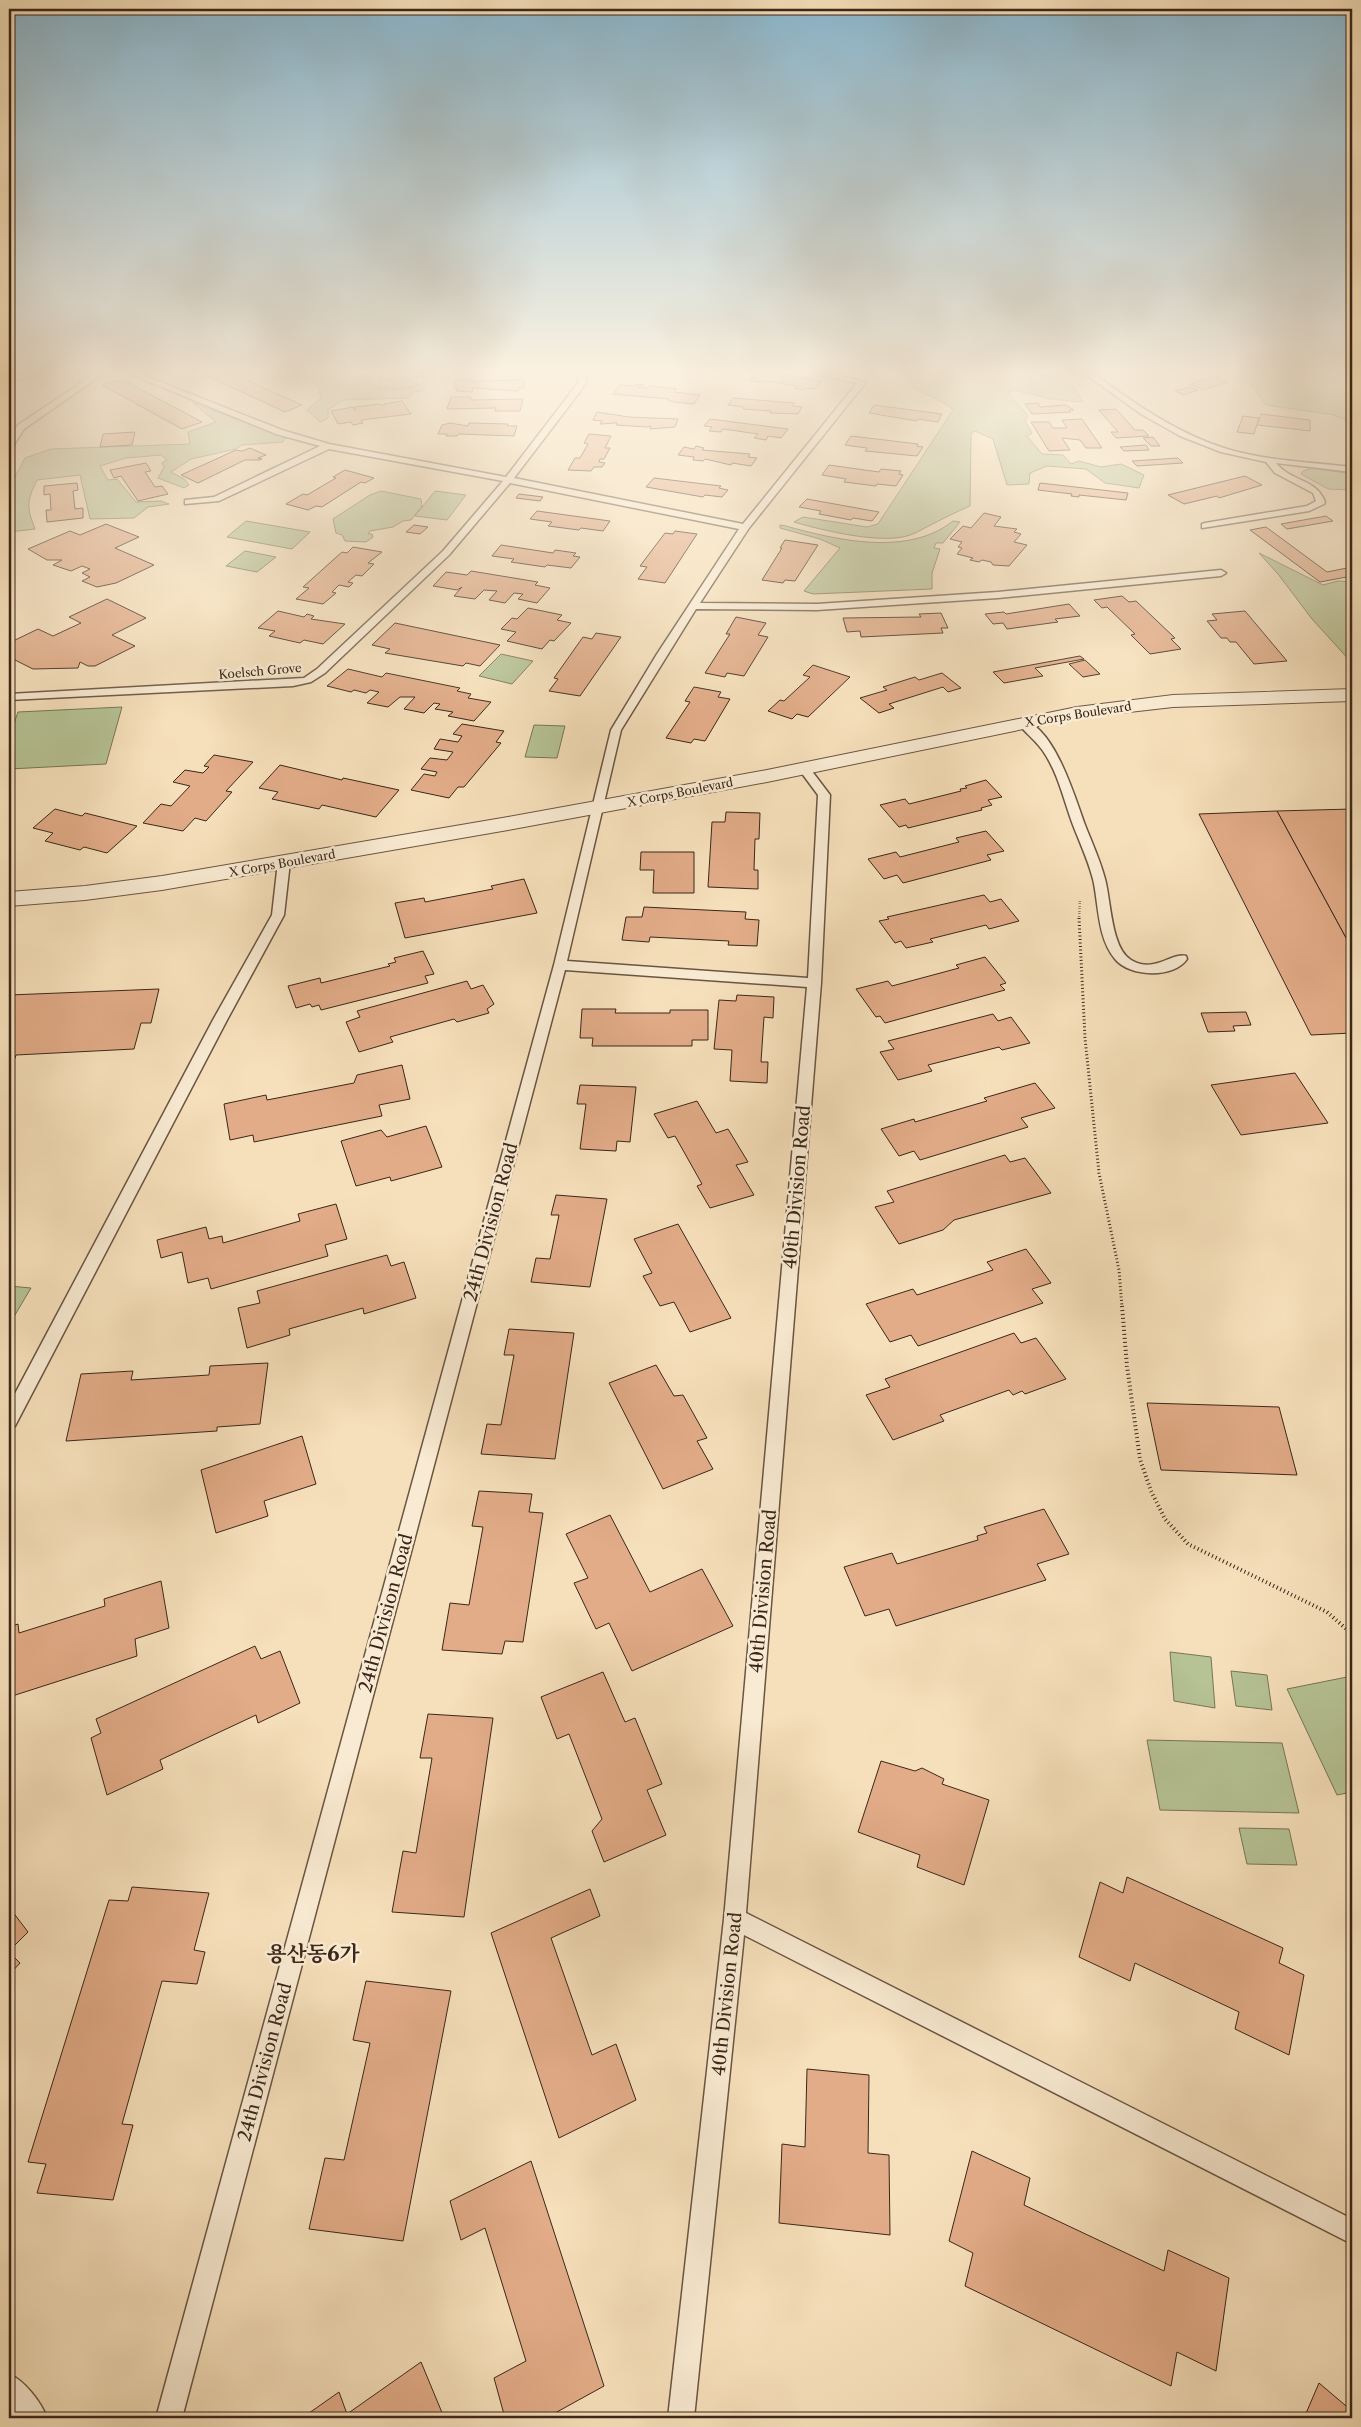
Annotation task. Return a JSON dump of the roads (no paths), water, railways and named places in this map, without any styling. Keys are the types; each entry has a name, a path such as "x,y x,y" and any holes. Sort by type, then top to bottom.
{"street":[{"name":"X Corps Boulevard","path":"9,898 71,896 284,862 597,807 804,768 1023,723 1115,707 1185,701 1352,695"}],"lane":[{"path":"188,502 216,499 241,487"},
{"name":"Koelsch Grove","path":"9,697 294,683 307,680 321,671 446,552 502,487"},
{"path":"545,487 745,527"},
{"name":"24th Division Road","path":"169,2418 560,964 591,841 597,807 616,730 745,527 777,487"},
{"path":"1205,526 1309,508 1321,502 1317,492 1308,487"},
{"path":"694,606 817,607 998,595 1221,573"},
{"path":"1023,723 1043,740 1054,757 1096,870 1112,945 1120,958 1132,966 1146,968 1174,965 1181,959"},
{"name":"40th Division Road","path":"681,2418 736,1919 815,983 824,795 804,768"},
{"path":"9,1421 220,1020 278,915 284,862"},
{"path":"560,964 815,983"},
{"path":"736,1919 1352,2232"},
{"path":"9,2387 34,2418"}],"district":[{"name":"용산동6가","path":"313,1953"}]}
